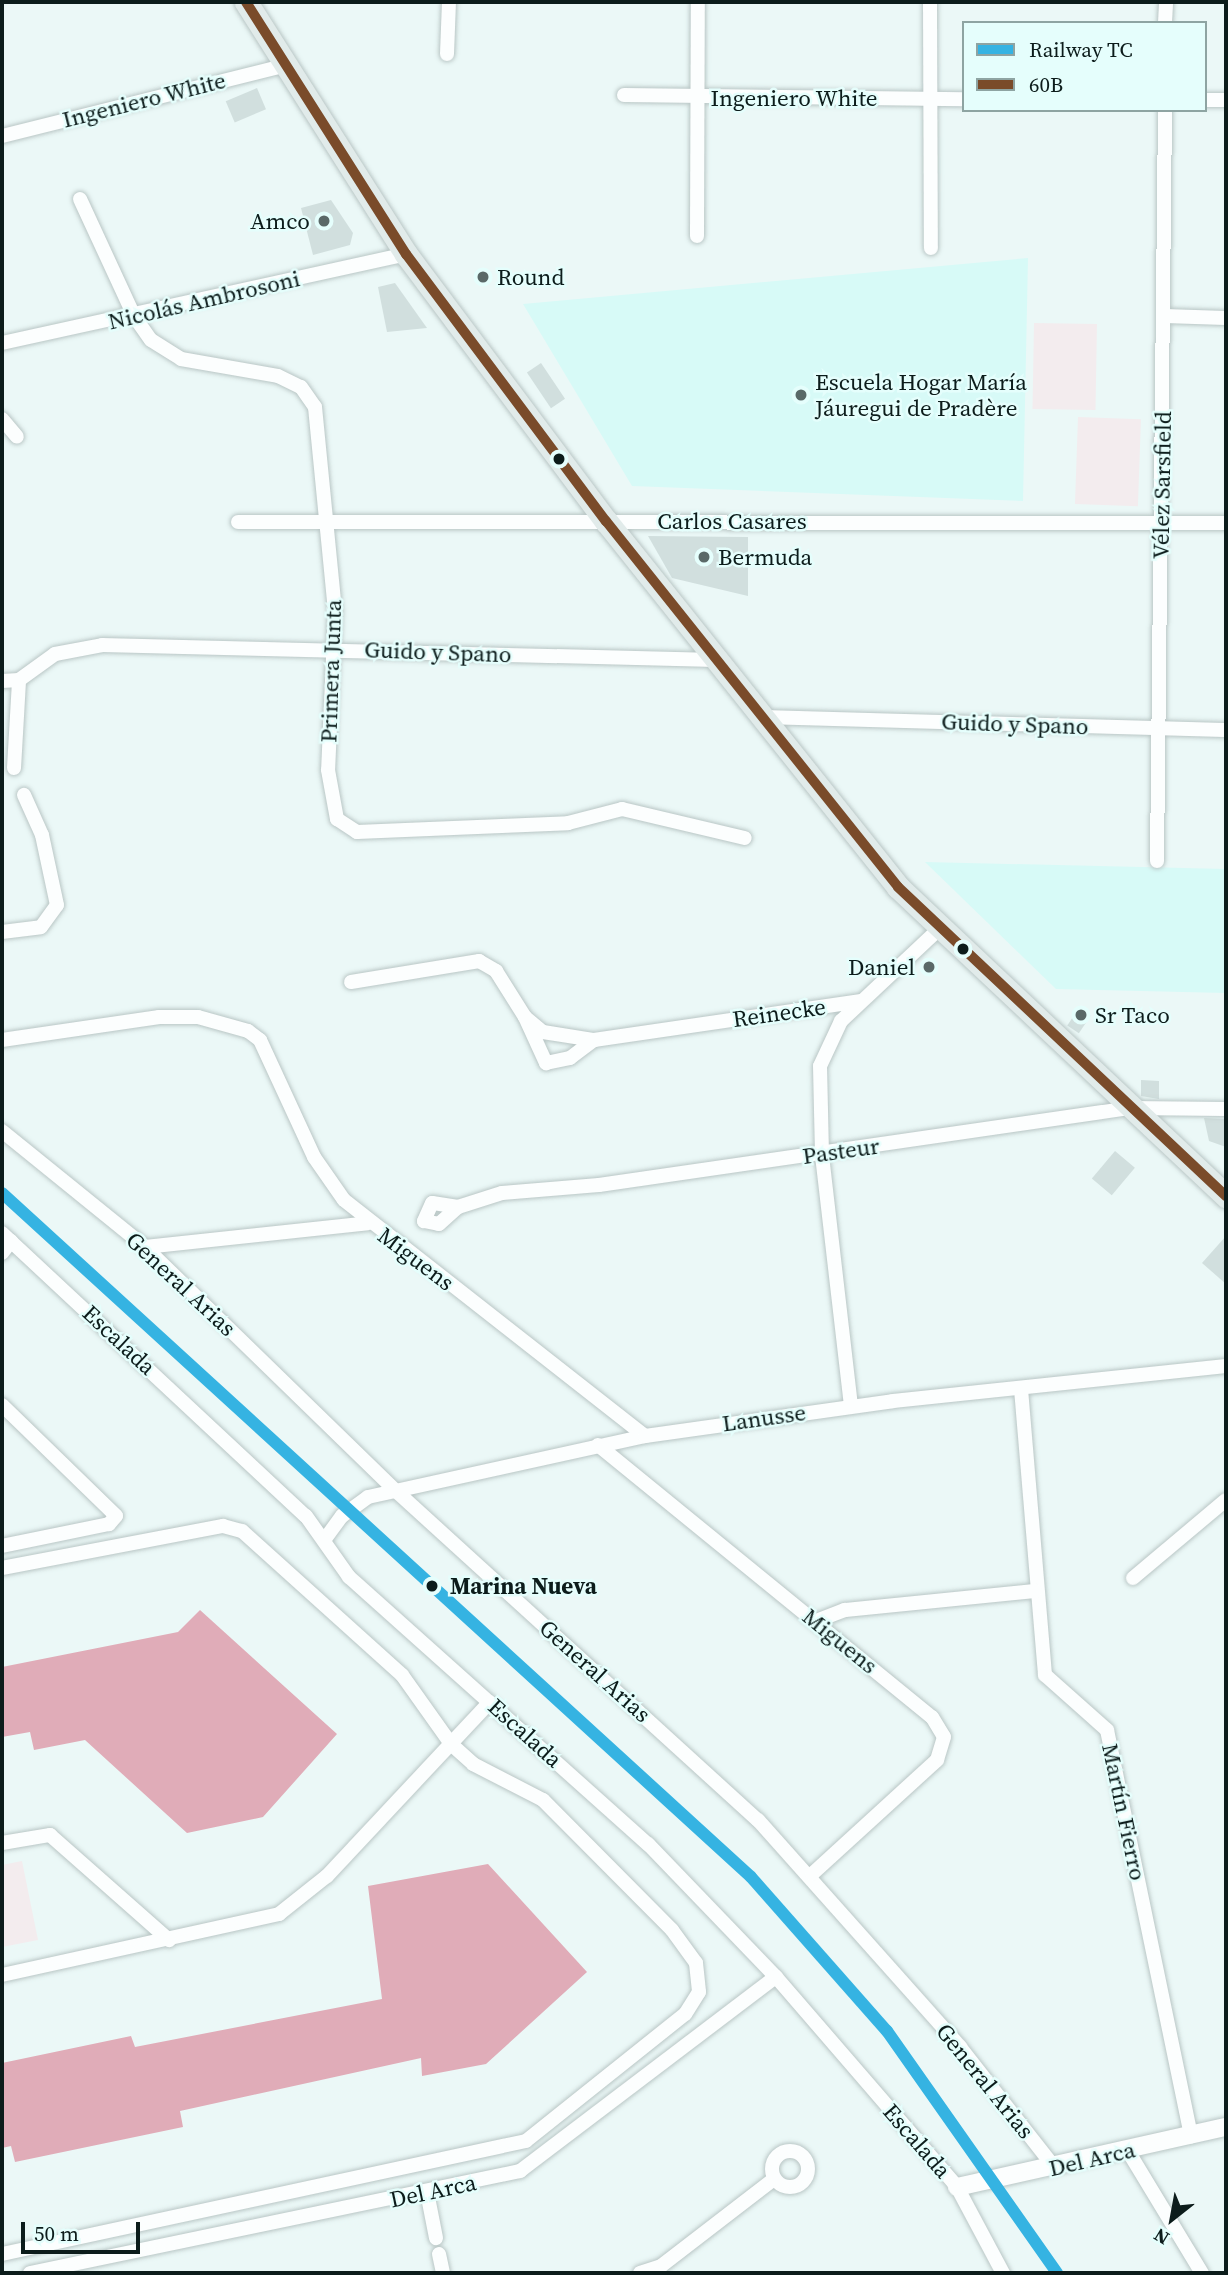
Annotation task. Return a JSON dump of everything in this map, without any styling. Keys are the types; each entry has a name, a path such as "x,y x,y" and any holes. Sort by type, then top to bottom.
{"main road":[{"path":"246,2 406,254 606,521 761,717 937,930 1226,1196"}],"street":[{"path":"447,54 449,2"},
{"path":"697,236 698,2"},
{"path":"930,2 931,248"},
{"path":"1166,2 1166,21"},
{"name":"Ingeniero White","path":"2,135 286,65"},
{"name":"Ingeniero White","path":"624,95 698,98 962,99"},
{"path":"1207,100 1226,100"},
{"name":"Vélez Sarsfield","path":"1157,860 1165,112"},
{"name":"Primera Junta","path":"80,199 134,316 151,340 181,359 278,376 301,387 322,433 330,521 336,649 328,770 337,819 348,829 526,827 622,809 745,838"},
{"name":"Nicolás Ambrosoni","path":"2,343 406,254"},
{"path":"1164,316 1226,317"},
{"path":"2,419 17,437"},
{"name":"Carlos Casares","path":"238,522 1226,523"},
{"name":"Guido y Spano","path":"19,680 55,654 102,645 716,660"},
{"path":"2,681 19,680 8,734 13,768"},
{"name":"Guido y Spano","path":"761,717 1226,730"},
{"path":"2,932 41,927 57,905 42,835 24,795"},
{"path":"851,1406 822,1154 820,1066 828,1038 861,1001 937,930"},
{"name":"Reinecke","path":"351,982 480,961 496,971 525,1017 546,1063 570,1058 594,1040"},
{"name":"Reinecke","path":"525,1017 543,1032 594,1040 861,1001"},
{"name":"Miguens","path":"2,1040 159,1017 198,1017 248,1031 260,1040 314,1157 368,1223 645,1436"},
{"name":"Pasteur","path":"458,1207 502,1193 822,1154 1130,1108 1226,1109"},
{"name":"General Arias","path":"2,1131 145,1247 396,1491 812,1874 1054,2167"},
{"path":"145,1247 368,1223"},
{"name":"Escalada","path":"5,1242 325,1539 349,1577 648,1844 776,1977 957,2188 1003,2273"},
{"name":"Lanusse","path":"325,1539 349,1509 396,1491 645,1436 851,1406 1226,1366"},
{"name":"Martín Fierro","path":"1021,1389 1035,1591 1045,1675 1107,1730 1191,2136"},
{"path":"2,1405 116,1516 109,1524 2,1546"},
{"name":"Miguens","path":"598,1446 932,1717 944,1737 937,1760 812,1874"},
{"path":"1133,1578 1226,1500"},
{"path":"2,1568 223,1526 242,1531 402,1675 451,1744 479,1768 543,1800 673,1930 696,1962 699,1992 690,2008 544,2129 501,2150 2,2254"},
{"path":"816,1621 845,1609 1035,1591"},
{"path":"2,1975 279,1914 304,1898 490,1702"},
{"path":"2,1843 50,1835 169,1940"},
{"name":"Del Arca","path":"30,2273 427,2192 538,2162 776,1977"},
{"name":"Del Arca","path":"957,2188 1226,2127"},
{"path":"1128,2151 1202,2273"},
{"path":"640,2273 661,2266 774,2179"},
{"path":"427,2192 436,2238"},
{"path":"439,2254 443,2273"}],"shaded area":[{"name":"Escuela Hogar María Jáuregui de Pradère","path":"1028,258 1023,501 632,486 523,304"},
{"path":"1034,323 1097,324 1095,410 1032,409"},
{"path":"1078,417 1141,419 1138,506 1075,504"},
{"path":"925,862 1226,869 1226,993 1056,989"},
{"path":"200,1610 337,1734 263,1817 187,1833 85,1740 34,1750 30,1732 2,1737 2,1667 178,1632"},
{"path":"22,1861 38,1940 2,1947 2,1865"},
{"path":"488,1864 587,1972 486,2064 422,2076 421,2058 180,2111 183,2127 15,2162 11,2146 2,2148 2,2063 131,2036 135,2047 382,1999 368,1886"}],"building":[{"path":"257,88 266,109 235,122 226,101"},
{"name":"Amco","path":"331,200 353,233 350,245 313,255 301,208"},
{"path":"395,283 427,328 387,332 378,287"},
{"path":"541,363 565,399 551,408 527,373"},
{"name":"Bermuda","path":"648,536 748,537 748,596 672,578"},
{"name":"Sr Taco","path":"1079,1008 1091,1016 1079,1033 1067,1025"},
{"path":"1141,1080 1159,1081 1159,1099 1141,1096"},
{"path":"1204,1118 1226,1119 1226,1147 1209,1141"},
{"path":"1115,1151 1135,1168 1112,1195 1092,1179"},
{"path":"1226,1236 1226,1284 1202,1263"}],"rail line":[{"name":"TC","path":"2,1193 751,1877 887,2031 1057,2273"}],"transit line":[{"name":"60B","path":"246,2 406,254 606,521 898,887 1226,1196"}],"place":[{"name":"Amco","path":"324,221"},
{"name":"Round","path":"483,277"},
{"name":"Escuela Hogar María Jáuregui de Pradère","path":"801,395"},
{"name":"Bermuda","path":"704,557"},
{"name":"Daniel","path":"929,967"},
{"name":"Sr Taco","path":"1081,1015"},
{"name":"Marina Nueva","path":"432,1586"}]}
